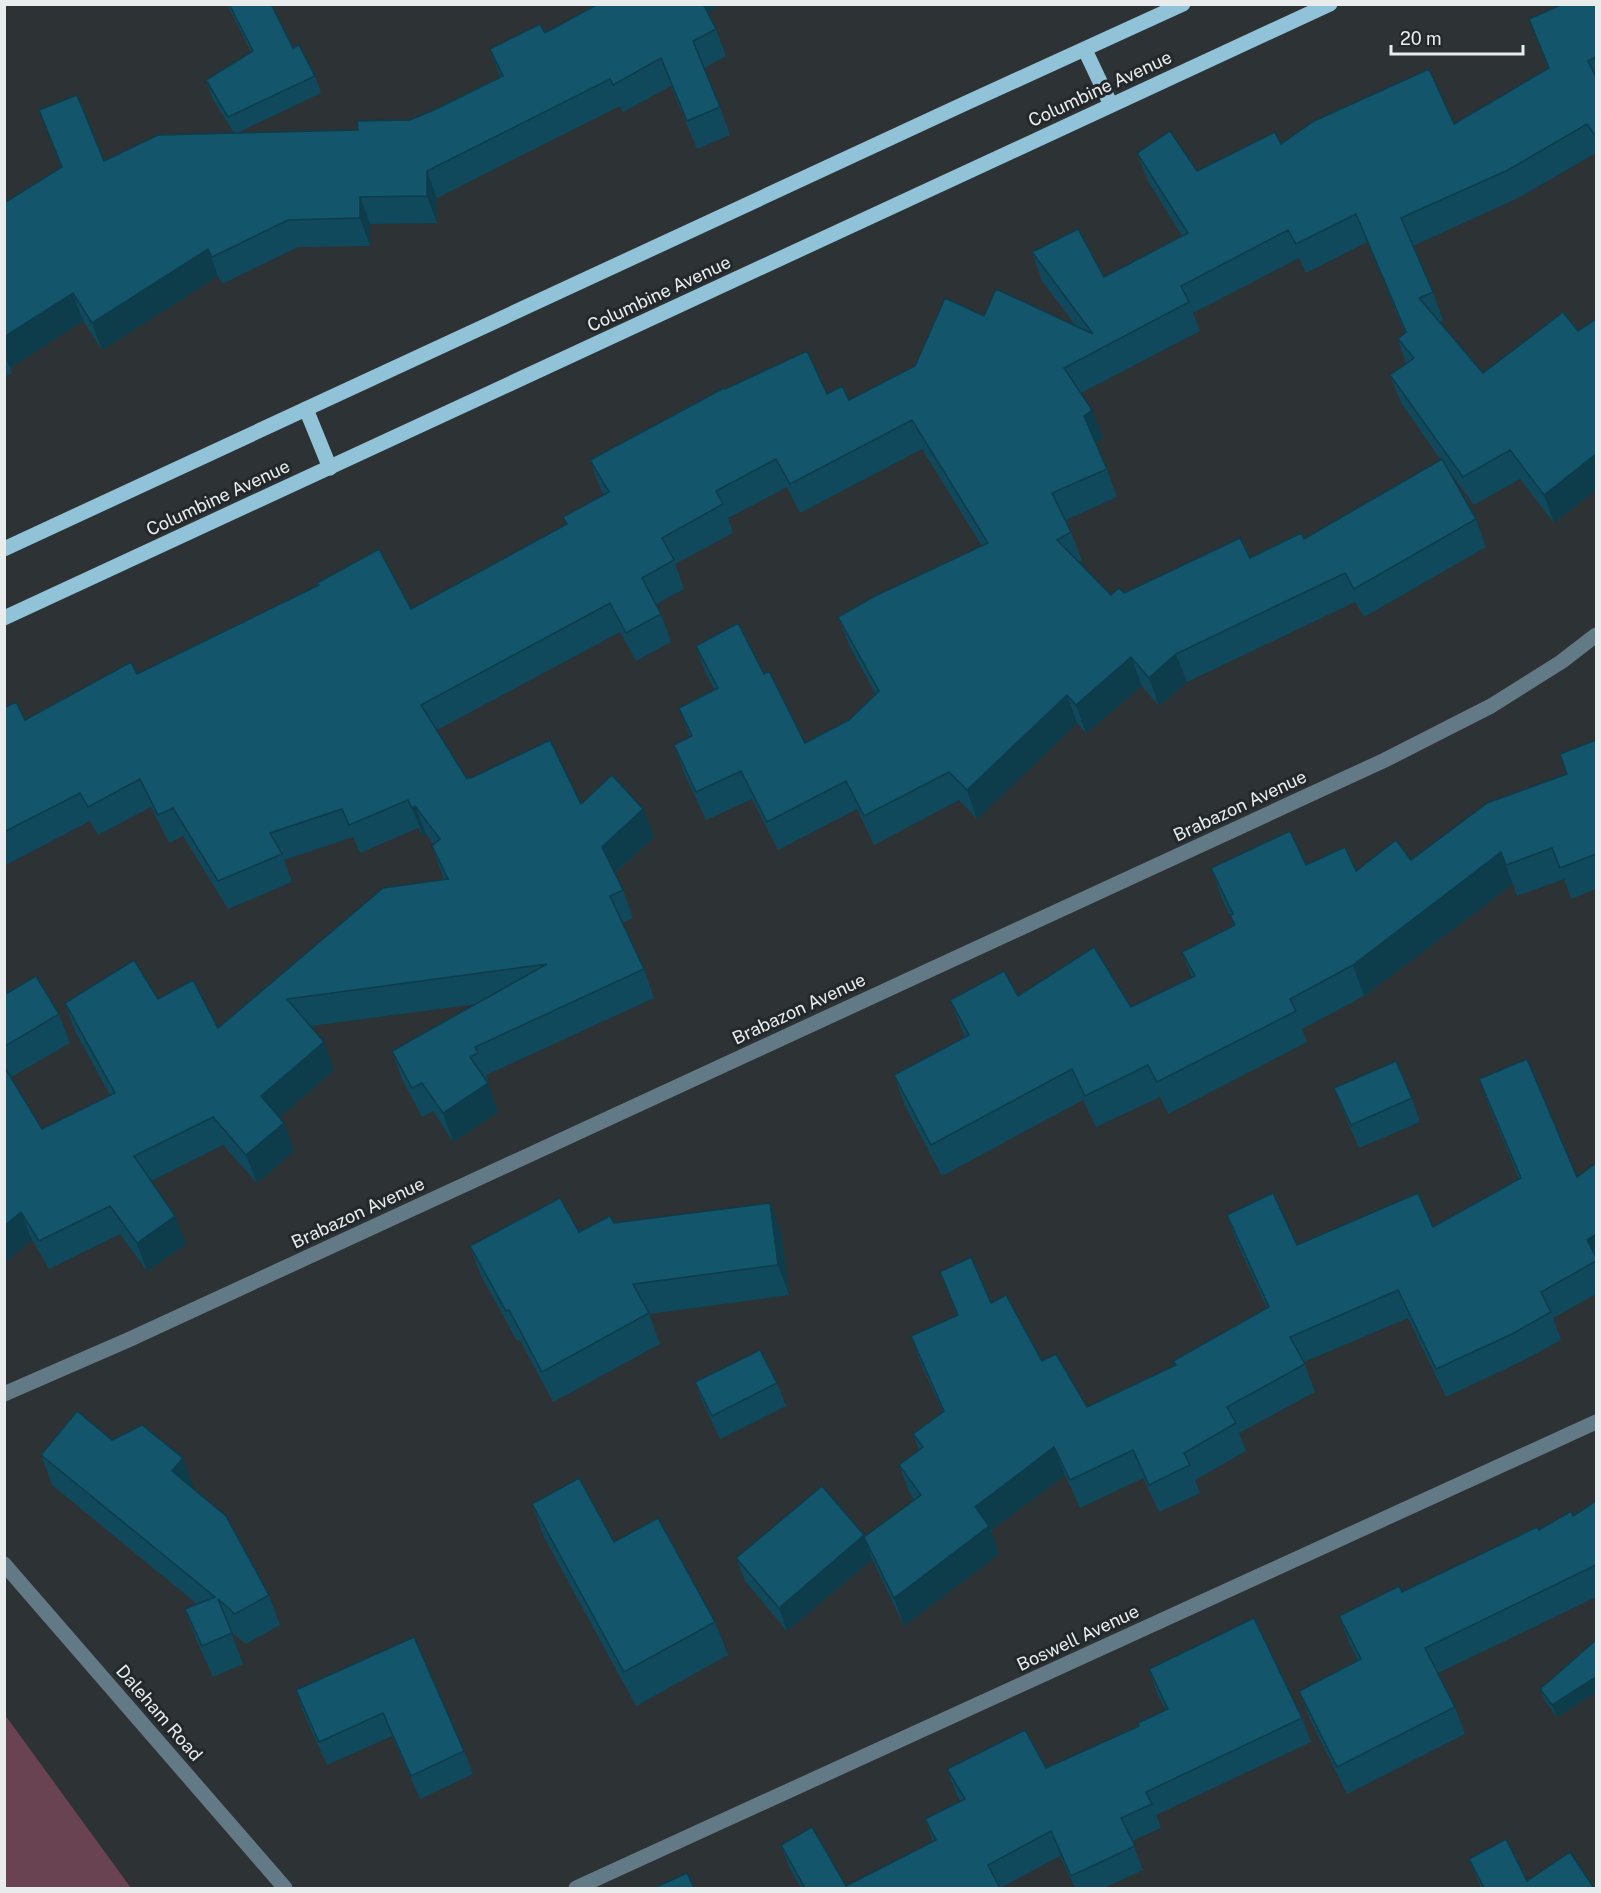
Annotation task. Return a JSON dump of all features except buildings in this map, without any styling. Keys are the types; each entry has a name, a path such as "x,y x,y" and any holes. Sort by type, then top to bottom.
{"main road":[{"path":"4,549 1183,4"},
{"name":"Columbine Avenue","path":"4,618 1330,4"},
{"path":"1085,50 1111,105"},
{"path":"306,409 330,468"}],"street":[{"name":"Brabazon Avenue","path":"4,1394 128,1340 1385,760 1491,706 1561,662 1596,635"},
{"name":"Boswell Avenue","path":"576,1888 1596,1422"},
{"name":"Daleham Road","path":"4,1564 285,1888"}],"shaded area":[{"path":"5,1715 131,1888 5,1888"}]}
